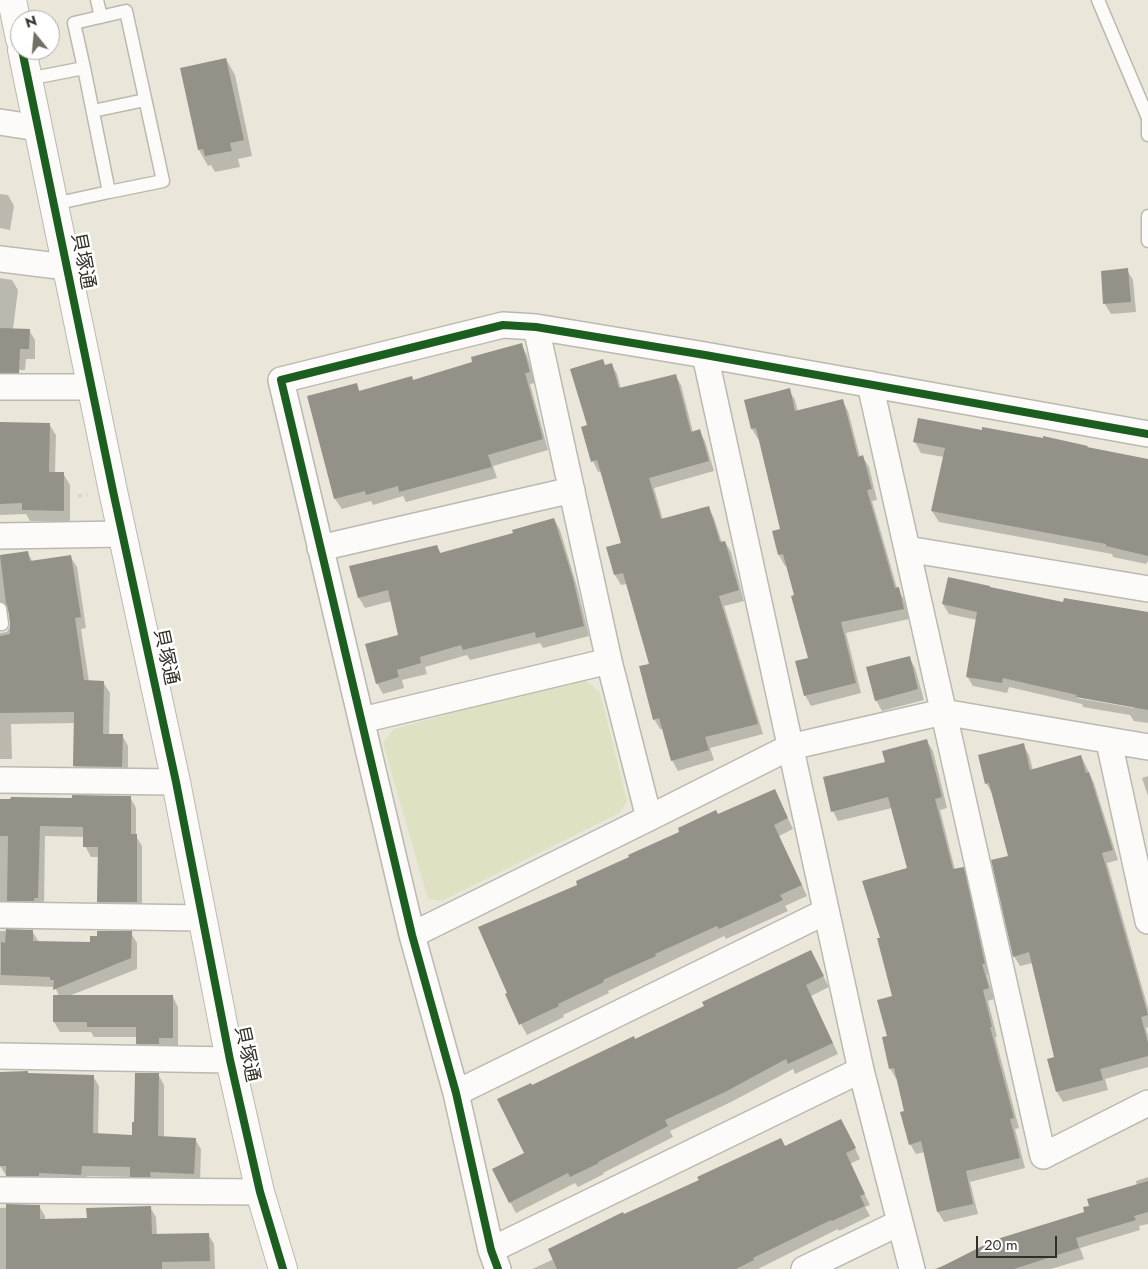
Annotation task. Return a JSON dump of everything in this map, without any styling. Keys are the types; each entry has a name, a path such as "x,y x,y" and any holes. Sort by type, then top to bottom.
{"street":[{"name":"貝塚通","path":"24,60 91,387 176,782 230,1060 260,1192 283,1269"},
{"path":"0,122 38,128"},
{"path":"0,259 66,267"},
{"path":"861,1070 495,1259 456,1093 412,935 281,380 503,325 536,327 705,355 1148,434"},
{"path":"536,327 609,661 649,818"},
{"path":"705,355 825,912 861,1070 912,1269"},
{"path":"870,384 1043,1156 1148,1103"},
{"path":"0,387 91,387"},
{"path":"320,548 572,490"},
{"path":"0,536 122,534"},
{"path":"907,549 1148,589"},
{"path":"362,720 609,661"},
{"path":"412,935 790,747 943,712 1148,748"},
{"path":"1109,742 1148,921"},
{"path":"0,780 176,782"},
{"path":"456,1093 825,912"},
{"path":"0,915 203,918"},
{"path":"0,1056 230,1060"},
{"path":"0,1190 260,1192"},
{"path":"804,1269 899,1223"}],"lane":[{"path":"97,0 101,17"},
{"path":"1098,0 1148,118 1148,135"},
{"path":"54,204 163,181 126,11 74,23 109,192"},
{"path":"28,79 84,68"},
{"path":"92,111 145,100"},
{"path":"1148,216 1148,241"},
{"path":"0,609 2,624"}],"green space":[{"path":"581,677 600,692 627,801 619,813 442,901 428,899 383,743 394,729"}],"building":[{"path":"226,58 244,140 230,143 232,151 205,156 203,149 198,150 180,68"},
{"path":"1128,268 1131,302 1103,304 1101,271"},
{"path":"0,328 30,329 29,349 20,349 19,373 0,373"},
{"path":"522,343 530,372 525,373 543,439 488,455 492,467 399,492 398,486 366,495 365,491 334,499 307,396 357,383 359,391 412,376 413,380 472,362 471,357"},
{"path":"603,359 605,365 612,363 619,388 676,374 691,432 700,429 709,461 649,478 661,519 709,506 720,542 725,541 739,590 719,596 758,724 705,737 709,750 671,761 659,718 653,720 639,666 649,664 623,573 614,575 606,547 621,543 597,460 591,462 581,427 587,425 570,369"},
{"path":"790,388 795,411 843,399 858,457 863,455 872,489 867,490 895,588 899,587 904,609 841,622 856,683 804,696 795,661 808,658 791,596 794,595 783,554 778,555 772,531 780,529 756,428 751,429 744,400"},
{"path":"918,418 982,430 982,427 1043,438 1043,436 1148,459 1148,556 1106,546 1106,544 931,511 945,448 913,442"},
{"path":"0,422 50,423 49,472 64,472 64,511 22,510 22,503 0,504"},
{"path":"554,518 573,579 584,626 536,638 535,632 463,650 461,645 420,657 421,663 397,670 399,677 376,684 365,644 398,635 388,590 358,598 349,566 437,545 440,553 513,533 512,530"},
{"path":"28,551 30,561 71,555 81,617 75,618 84,680 104,681 103,734 123,734 122,767 73,766 74,712 0,713 0,636 10,634 10,623 0,555"},
{"path":"948,577 1063,602 1064,598 1148,612 1148,710 1076,697 1077,695 1003,678 1002,683 966,677 977,612 942,604"},
{"path":"910,656 918,689 875,701 866,667"},
{"path":"927,739 942,797 935,799 953,869 964,867 985,964 982,964 989,988 983,990 992,1027 990,1027 1014,1118 1010,1119 1020,1158 966,1171 973,1204 937,1212 921,1141 909,1145 900,1112 904,1111 894,1068 889,1069 882,1037 887,1036 877,1000 892,996 877,938 880,938 862,881 907,868 888,797 831,812 823,777 885,762 882,751"},
{"path":"1024,743 1030,770 1081,755 1086,773 1089,772 1113,850 1102,853 1148,1015 1141,1017 1148,1043 1148,1056 1100,1069 1103,1080 1056,1092 1047,1059 1054,1057 1029,952 1013,957 991,860 1008,856 989,783 985,784 978,755"},
{"path":"775,789 788,818 774,825 802,885 780,895 783,900 719,929 717,926 655,954 656,956 603,980 604,982 519,1025 478,927 577,885 576,881 679,832 678,828 716,810 718,814"},
{"path":"72,795 131,796 131,834 137,834 137,902 97,902 98,847 83,847 83,827 40,826 38,898 34,898 34,901 7,901 8,836 0,836 0,799 10,799 11,797 72,798"},
{"path":"6,929 33,930 33,941 90,942 90,936 97,936 97,931 132,931 131,958 53,990 54,980 50,980 50,977 1,975 1,942 5,943"},
{"path":"811,950 824,976 806,985 833,1043 788,1064 786,1059 725,1092 665,1120 668,1126 599,1163 570,1177 568,1173 509,1203 492,1169 524,1153 497,1099 531,1083 532,1085 634,1036 635,1039 704,1006 702,1002"},
{"path":"53,995 173,995 173,1038 159,1038 159,1044 136,1044 136,1027 87,1027 87,1022 53,1022"},
{"path":"28,1071 28,1073 94,1075 93,1133 132,1135 135,1073 159,1073 158,1136 196,1138 194,1174 150,1172 151,1177 130,1177 130,1167 82,1166 81,1175 39,1173 39,1176 6,1176 6,1166 0,1166 0,1072"},
{"path":"841,1119 856,1148 846,1153 865,1194 860,1196 865,1206 831,1220 753,1258 754,1260 736,1269 557,1269 548,1249 623,1212 624,1214 699,1180 697,1177 781,1138 785,1146"},
{"path":"1148,1181 1148,1212 1134,1216 1136,1220 1076,1238 1079,1248 1014,1269 937,1269 994,1240 1084,1212 1083,1207 1089,1206 1087,1199"},
{"path":"6,1204 40,1205 40,1219 87,1218 86,1208 151,1206 152,1234 209,1233 210,1261 162,1262 162,1269 6,1269"}],"cycle path":[{"path":"24,60 113,491 176,782 230,1060 260,1192 283,1269"},
{"path":"498,1269 491,1250 456,1093 412,935 281,380 503,325 536,327 705,355 1148,434"}]}
